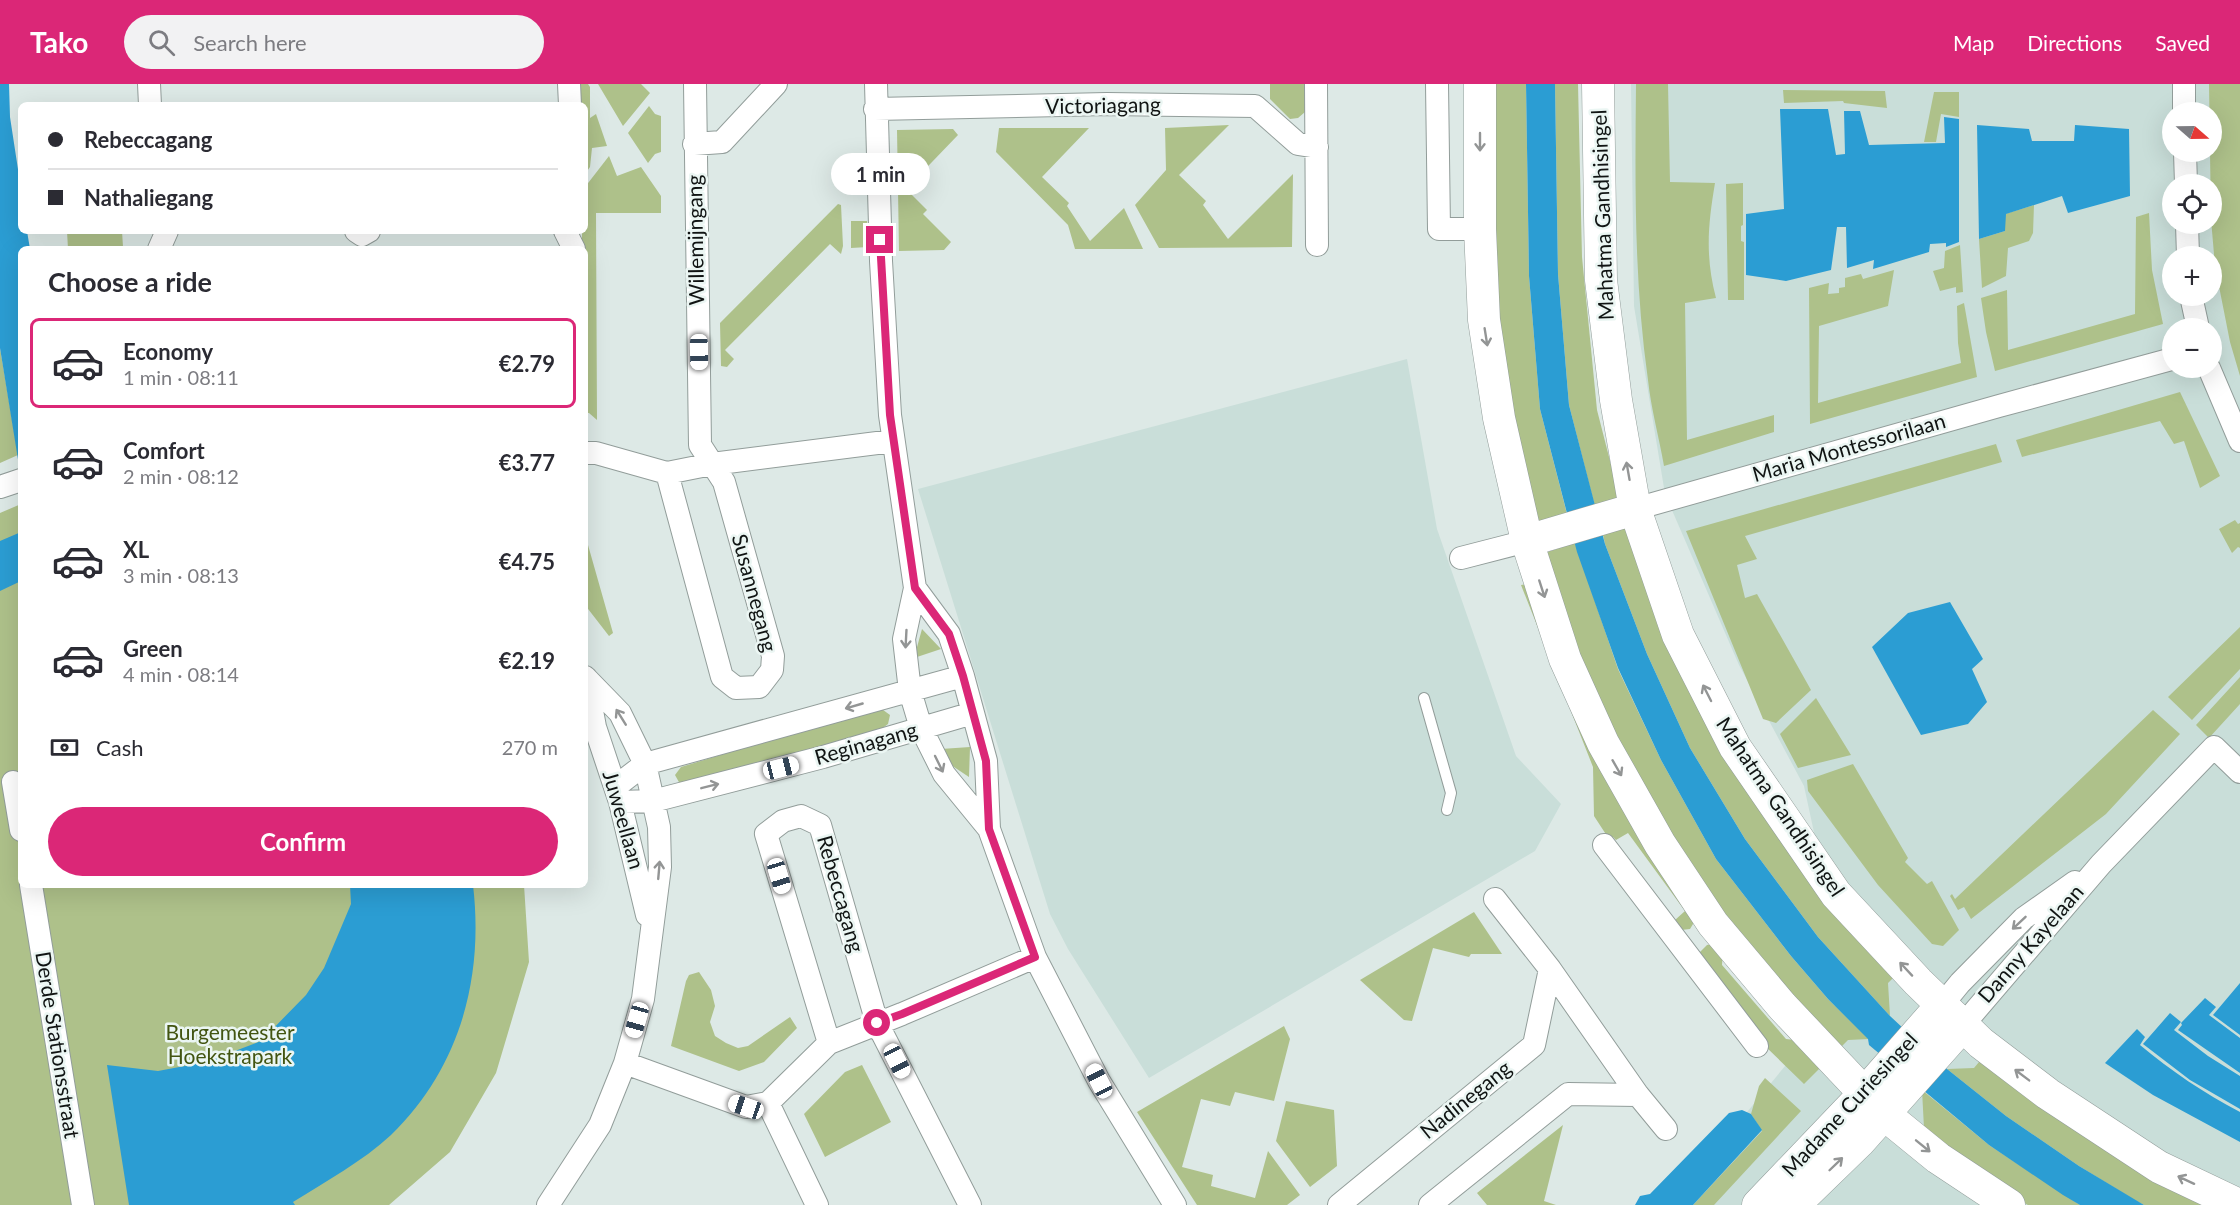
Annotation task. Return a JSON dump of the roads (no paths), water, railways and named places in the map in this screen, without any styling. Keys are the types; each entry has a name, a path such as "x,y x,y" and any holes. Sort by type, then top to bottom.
{"street":[{"path":"150,84 150,102"},
{"path":"569,84 570,102"},
{"name":"Willemijngang","path":"695,84 694,144 700,445 712,464"},
{"path":"694,144 722,142 776,84"},
{"path":"876,84 881,261 893,441 915,588 904,639 910,691 921,728 944,774 989,829"},
{"path":"1316,84 1317,245"},
{"path":"1437,84 1439,229 1480,229"},
{"path":"1480,84 1480,229 1484,320 1499,418 1527,541 1565,659 1603,743 1660,844 1713,924 1782,1006 1874,1104 1938,1158 2009,1205"},
{"name":"Mahatma Gandhisingel","path":"1598,84 1601,280 1616,400 1635,509 1678,635 1735,747 1836,894 1981,1043 2048,1095 2159,1167 2239,1205"},
{"path":"2184,84 2184,102"},
{"name":"Victoriagang","path":"876,109 1107,104 1255,106 1298,144 1317,147"},
{"name":"Maria Montessorilaan","path":"1527,541 1898,434 2162,362"},
{"path":"2213,378 2240,441"},
{"path":"588,453 596,453 667,473 712,464 893,441"},
{"name":"Susannegang","path":"667,473 722,677 736,688 759,687 772,670 773,656 724,482 712,464"},
{"path":"0,487 18,481"},
{"path":"1461,558 1527,541"},
{"path":"915,588 949,634 963,676 986,761 989,829 1035,957 1099,1081 1175,1205"},
{"name":"Reginagang","path":"618,794 645,764 963,676"},
{"name":"Juweellaan","path":"588,680 620,713 645,764"},
{"name":"Juweellaan","path":"588,692 595,728 618,794 650,928"},
{"name":"Reginagang","path":"618,794 653,801 823,757 973,713"},
{"name":"Danny Kayelaan","path":"1952,1015 1960,983 2024,918 2101,864 2214,747 2240,772"},
{"path":"645,764 653,801"},
{"path":"13,782 18,812"},
{"name":"Juweellaan","path":"548,1205 600,1125 625,1063 643,999 650,928 660,867 659,827 653,801"},
{"name":"Rebeccagang","path":"829,1043 766,834 783,821 801,816 820,825 877,1023"},
{"path":"1604,845 1757,1046"},
{"name":"Derde Stationsstraat","path":"31,888 83,1205"},
{"path":"1495,898 1550,969 1638,1095 1666,1129"},
{"path":"1686,953 1713,924"},
{"path":"625,1063 746,1107 768,1103 829,1043 1035,957"},
{"name":"Nadinegang","path":"1339,1205 1534,1045 1550,969"},
{"name":"Madame Curiesingel","path":"1758,1205 1874,1104 1952,1015"},
{"path":"877,1023 970,1205"},
{"path":"1430,1205 1568,1094 1638,1095"},
{"path":"768,1103 817,1205"},
{"name":"Madame Curiesingel","path":"1794,1205 1858,1142 1874,1104"}],"lane":[{"path":"1425,698 1451,793 1447,810"}],"water":[{"path":"0,84 9,84 10,117 18,169 18,234 28,234 30,246 18,246 18,459 0,348"},
{"path":"1526,84 1555,84 1558,274 1569,405 1605,544 1647,654 1690,748 1745,839 1818,937 1890,1016 1947,1069 2006,1116 2079,1166 2144,1205 2080,1205 1989,1145 1869,1045 1868,1039 1828,999 1791,956 1716,859 1661,760 1618,668 1577,552 1540,409 1529,276"},
{"path":"1780,109 1828,109 1836,155 1845,154 1844,111 1860,111 1869,145 1945,143 1944,117 1959,119 1959,242 1946,247 1946,243 1930,244 1929,252 1873,269 1874,260 1847,268 1846,227 1837,227 1831,270 1786,281 1746,275 1746,214 1784,209"},
{"path":"1977,125 2029,129 2032,141 2074,141 2075,125 2129,129 2130,196 2068,213 2062,196 2006,214 2005,231 1979,239"},
{"path":"18,533 18,582 0,591 0,541"},
{"path":"1950,602 1983,659 1972,669 1987,702 1968,724 1921,735 1872,647 1908,613"},
{"path":"350,888 473,888 475,954 462,1020 450,1051 434,1081 415,1109 380,1145 293,1202 295,1205 129,1205 107,1065 158,1071 206,1062 261,1041 306,995 324,968 351,904"},
{"path":"2240,983 2240,1035 2213,1015"},
{"path":"2205,998 2216,1007 2209,1015 2240,1038 2240,1073 2178,1030 2181,1023"},
{"path":"2170,1013 2181,1022 2174,1030 2208,1056 2240,1076 2240,1109 2190,1080 2143,1044"},
{"path":"2137,1029 2145,1037 2140,1045 2152,1055 2188,1081 2240,1112 2240,1142 2153,1095 2105,1063"},
{"path":"1742,1110 1751,1114 1762,1130 1693,1205 1635,1205 1640,1196 1650,1194 1729,1113"}],"park label":[{"name":"Burgemeester Hoekstrapark","path":"230,1045"}]}
